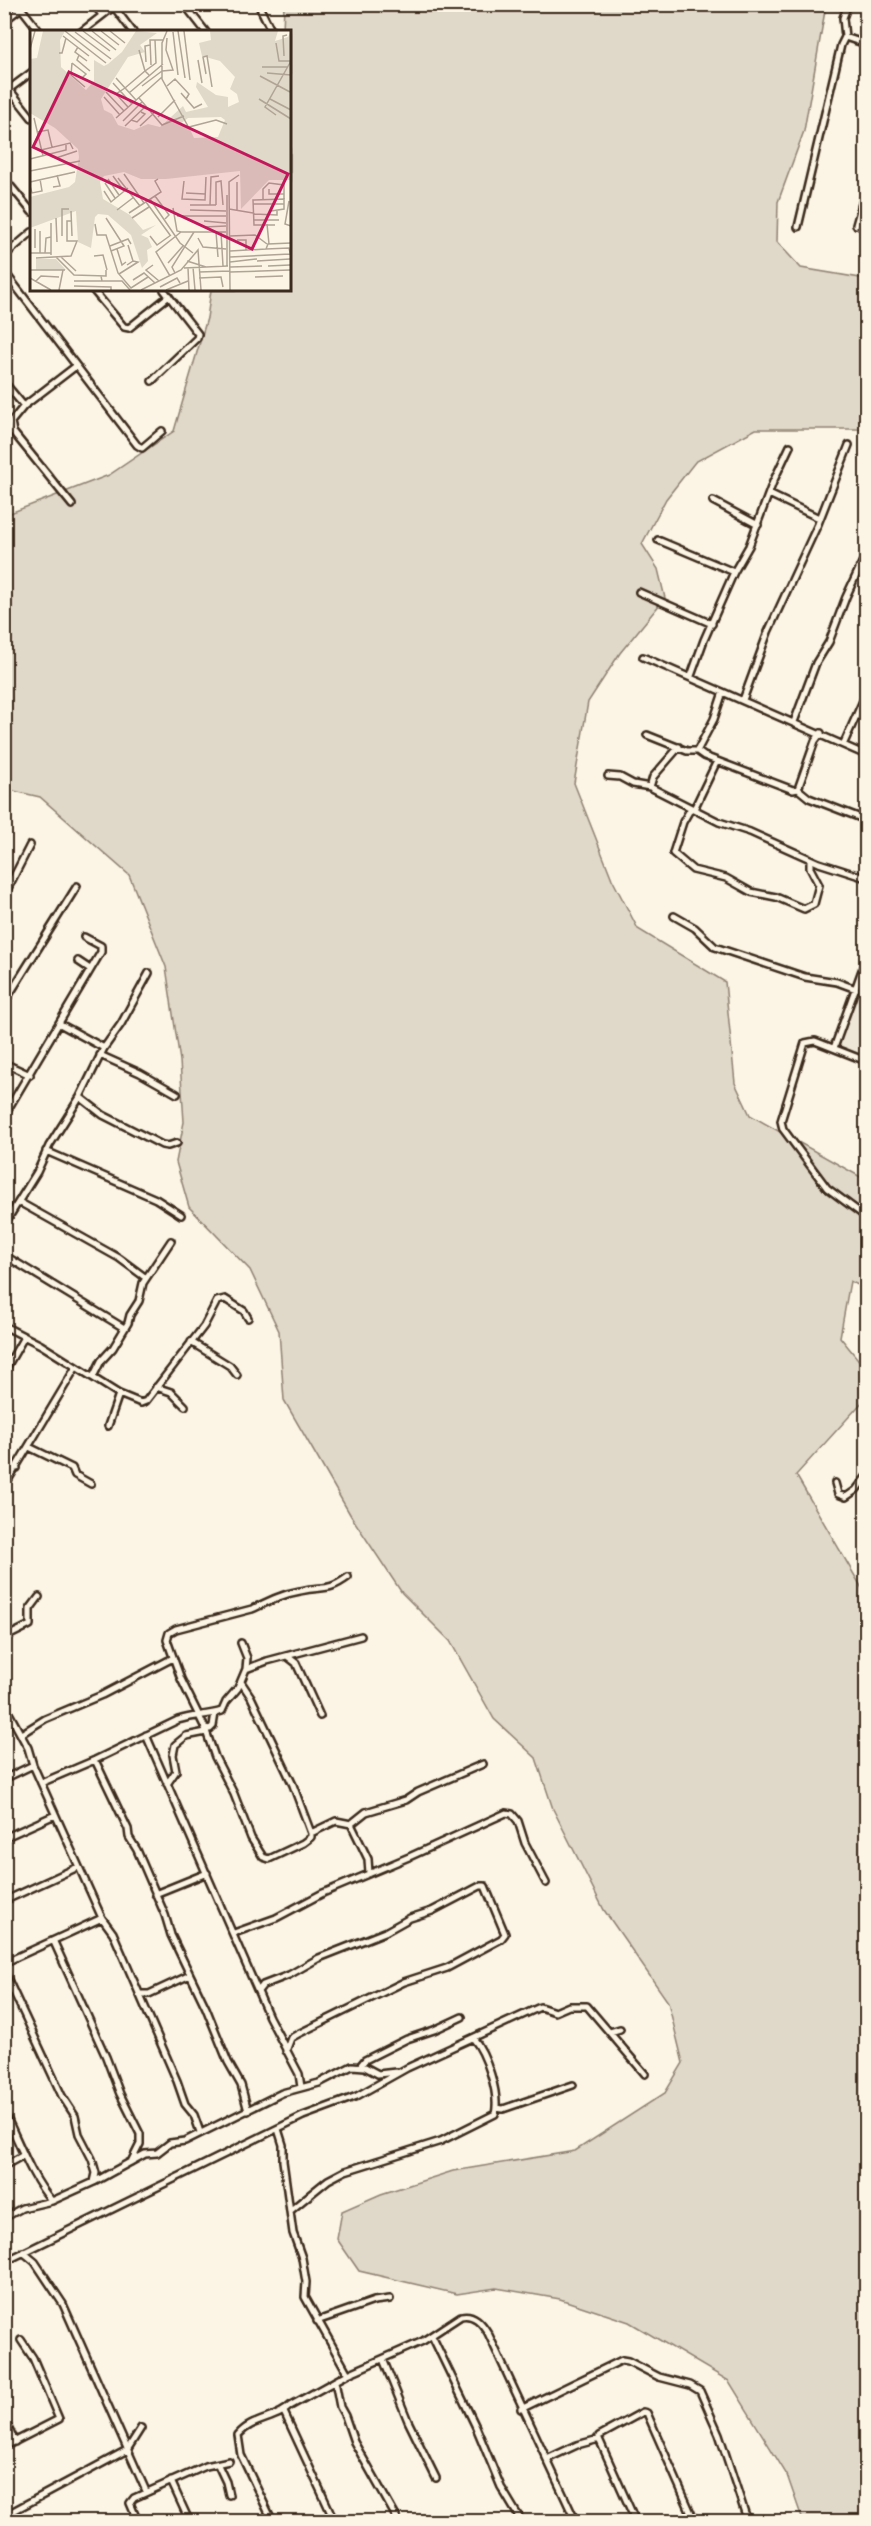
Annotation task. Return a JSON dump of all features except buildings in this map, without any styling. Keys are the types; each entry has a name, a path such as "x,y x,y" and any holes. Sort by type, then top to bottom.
{"street":[{"path":"94,4 102,15"},
{"path":"184,4 204,30"},
{"path":"258,4 270,28"},
{"path":"798,227 829,104 839,51 845,37 843,18 849,4"},
{"path":"4,21 20,6 38,30"},
{"path":"83,30 115,6 132,30"},
{"path":"845,37 867,44"},
{"path":"30,74 7,91 30,116"},
{"path":"5,180 30,210"},
{"path":"856,225 867,189"},
{"path":"4,256 30,234"},
{"path":"4,271 137,445 142,448 146,446 162,431"},
{"path":"94,291 124,327 129,328 169,296"},
{"path":"152,381 197,338 197,331 165,291"},
{"path":"72,505 13,432 11,422 24,406 76,366"},
{"path":"4,382 24,406"},
{"path":"743,700 768,632 849,445"},
{"path":"691,676 734,572 758,525 790,446"},
{"path":"769,494 819,518"},
{"path":"713,501 758,525"},
{"path":"658,540 734,572"},
{"path":"794,722 816,663 829,642 846,597 867,554"},
{"path":"639,592 712,624"},
{"path":"643,657 691,676 867,755"},
{"path":"697,751 714,719 723,692"},
{"path":"844,743 867,694"},
{"path":"798,789 815,741 821,733"},
{"path":"647,735 687,751 697,751 793,790 798,789 809,798 867,820"},
{"path":"650,787 653,777 679,747"},
{"path":"717,761 683,822 674,854 693,870 726,878 751,892 776,897 804,909 814,904 819,885 810,868 810,860"},
{"path":"608,776 620,777 633,784 650,787 719,822 750,832 810,860 867,878"},
{"path":"4,896 30,845"},
{"path":"4,1002 77,886"},
{"path":"674,916 694,928 715,947 805,976 837,982 856,989"},
{"path":"4,1116 102,949 95,941 84,937"},
{"path":"834,1048 867,959"},
{"path":"78,960 90,969"},
{"path":"4,1226 46,1151 80,1097 104,1048 121,1024 149,974"},
{"path":"60,1024 104,1048"},
{"path":"867,1061 815,1041 805,1044 781,1121 783,1130 827,1188 867,1217"},
{"path":"100,1055 140,1073 177,1094"},
{"path":"4,1063 30,1075"},
{"path":"80,1097 103,1115 162,1145 173,1146 177,1143"},
{"path":"46,1151 156,1199 181,1215"},
{"path":"19,1202 119,1258 146,1278"},
{"path":"93,1377 100,1361 113,1348 139,1301 141,1287 146,1278 171,1241"},
{"path":"4,1254 124,1328"},
{"path":"4,1326 93,1377 119,1395 132,1402 141,1403 146,1401 191,1342 220,1299 225,1299 242,1309 248,1318"},
{"path":"4,1372 24,1337"},
{"path":"191,1342 230,1366 237,1375"},
{"path":"4,1487 76,1367"},
{"path":"156,1386 171,1392 185,1406"},
{"path":"108,1426 119,1395"},
{"path":"29,1447 72,1468 75,1475 91,1484"},
{"path":"10,1479 4,1470 16,1468"},
{"path":"835,1483 838,1494 846,1497 856,1490 867,1477"},
{"path":"241,1686 251,1697 286,1770 311,1833 311,1837 303,1843 269,1859 262,1857 251,1838 234,1794 218,1765 206,1730 198,1718 167,1640 171,1631 252,1609 300,1591 331,1588 348,1577"},
{"path":"4,1638 30,1624 30,1609 39,1597"},
{"path":"246,1670 361,1635"},
{"path":"41,1783 178,1720 192,1716 198,1718 224,1709 226,1702 241,1686 246,1670 247,1658 241,1643"},
{"path":"287,1656 297,1664 320,1716"},
{"path":"21,1734 45,1719 102,1695 173,1658"},
{"path":"4,1704 7,1715 28,1748 33,1765 102,1918 113,1933 185,2104 194,2115 200,2132"},
{"path":"167,1784 176,1771 173,1755 175,1745 186,1736 210,1729 213,1726 215,1713"},
{"path":"146,1736 223,1906 226,1920 256,1983 261,1988 278,2033 299,2074 302,2087"},
{"path":"95,1760 128,1829 129,1837 137,1850 228,2062 241,2085 248,2111"},
{"path":"351,1824 366,1812 406,1800 418,1792 483,1764"},
{"path":"4,1779 33,1765"},
{"path":"234,1933 276,1918 323,1893 509,1813 518,1821 525,1843 546,1883"},
{"path":"4,1838 55,1815"},
{"path":"311,1833 340,1820 351,1824 368,1859 369,1873"},
{"path":"4,1900 78,1867"},
{"path":"155,1893 207,1873"},
{"path":"261,1988 319,1958 385,1932 410,1918 432,1911 480,1886 485,1886 505,1931 501,1940 443,1970 404,1982 291,2038 286,2051"},
{"path":"4,1963 102,1918"},
{"path":"54,1942 106,2057 118,2090 140,2134 140,2144 130,2163"},
{"path":"4,1971 65,2102 75,2116 92,2159 96,2173 94,2182"},
{"path":"139,1994 149,1994 190,1975"},
{"path":"4,2262 303,2116 357,2096 387,2076 536,2008 543,2007 555,2012 576,2004 587,2006 593,2010 645,2074"},
{"path":"4,2218 22,2208 48,2201 94,2182 145,2154 158,2153 170,2143 185,2141 291,2091 314,2085 343,2070 360,2066 365,2060 407,2039 462,2017"},
{"path":"609,2032 620,2029"},
{"path":"278,2033 291,2038"},
{"path":"291,2210 328,2181 345,2171 441,2140 492,2116 496,2108 494,2089 480,2047 473,2038"},
{"path":"360,2066 387,2076"},
{"path":"291,2091 299,2074"},
{"path":"496,2108 503,2109 573,2085"},
{"path":"4,2112 22,2156 33,2170 48,2201"},
{"path":"278,2129 283,2145 283,2161 294,2236 302,2258 306,2282 305,2297 348,2374"},
{"path":"4,2166 22,2156"},
{"path":"96,2173 102,2178"},
{"path":"23,2252 35,2262 63,2304 146,2491"},
{"path":"317,2321 374,2301 390,2299"},
{"path":"273,2522 241,2455 238,2435 249,2425 284,2412 290,2406 348,2374 432,2336 467,2314 475,2318 488,2333 521,2409 576,2522"},
{"path":"432,2336 476,2427 501,2487 522,2522"},
{"path":"4,2447 59,2419 33,2358 21,2340"},
{"path":"383,2359 408,2421 436,2478"},
{"path":"521,2409 622,2360 659,2377 695,2387 700,2391 719,2434 748,2522"},
{"path":"335,2381 340,2407 354,2442 399,2522"},
{"path":"284,2412 335,2522"},
{"path":"547,2459 577,2445 599,2439 599,2436 639,2414 647,2413 695,2522"},
{"path":"4,2417 15,2442"},
{"path":"4,2516 127,2450 141,2428"},
{"path":"599,2439 636,2522"},
{"path":"138,2522 130,2503 134,2498 206,2466 229,2461"},
{"path":"218,2465 229,2495"},
{"path":"171,2481 187,2516"}],"shaded area":[{"path":"284,5 826,5 804,131 778,202 777,242 801,268 866,279 866,429 756,429 695,462 666,499 642,544 658,569 665,598 620,653 588,702 574,783 612,879 638,929 725,982 735,1083 750,1115 866,1180 866,1289 850,1281 840,1337 866,1369 866,1398 796,1475 866,1595 866,2521 803,2521 787,2475 729,2381 629,2322 560,2299 496,2288 457,2294 359,2271 337,2239 342,2211 381,2194 453,2171 575,2151 665,2093 683,2063 668,2002 604,1910 553,1809 536,1758 494,1719 450,1641 402,1593 351,1516 284,1400 279,1331 250,1270 189,1207 176,1162 184,1122 180,1061 166,967 129,875 40,797 5,789 5,515 109,475 174,431 207,318 211,291 291,291 291,30 283,30"},
{"path":"866,970 866,1057 839,1048"}]}
